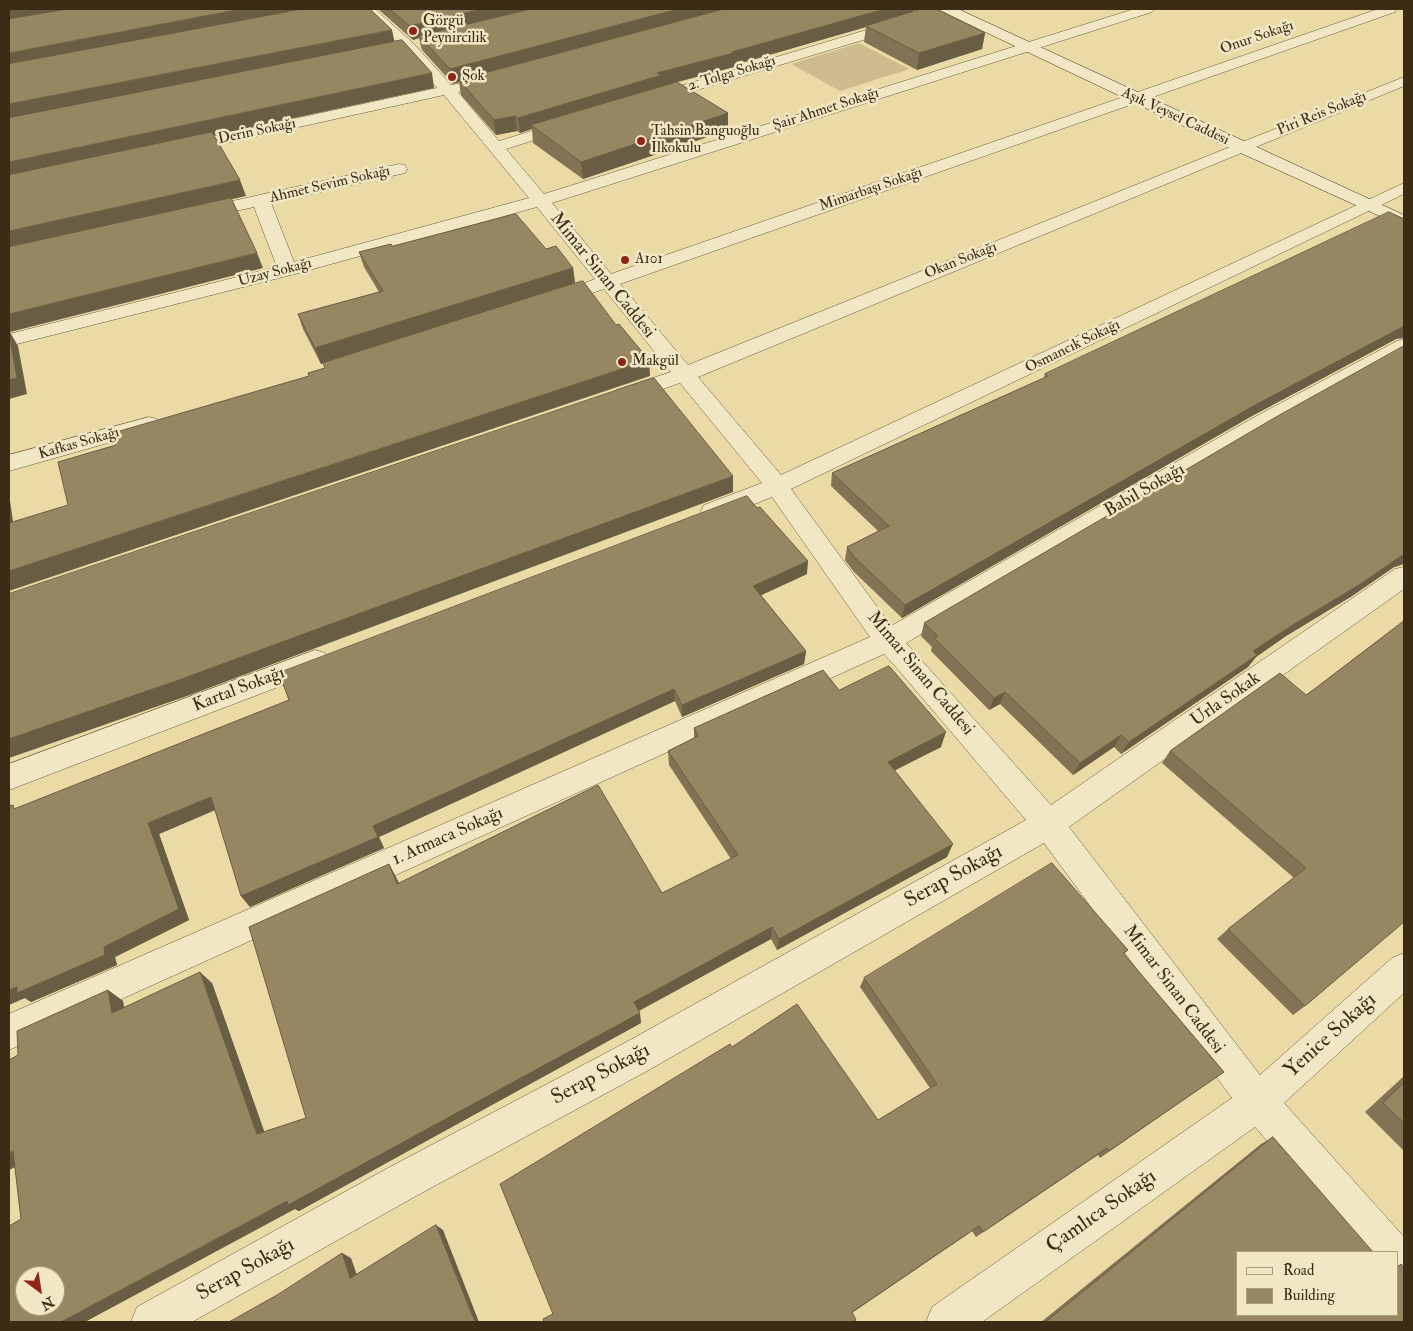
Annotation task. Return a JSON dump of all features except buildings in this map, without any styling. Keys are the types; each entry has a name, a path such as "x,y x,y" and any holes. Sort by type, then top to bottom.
{"street":[{"name":"Mimar Sinan Caddesi","path":"368,9 409,46 447,92 472,118 683,375 777,486 888,641 1048,824 1258,1102 1390,1251"},
{"name":"2. Tolga Sokağı","path":"637,103 921,18 939,9"},
{"name":"Aşık Veysel Caddesi","path":"948,9 1404,222"},
{"name":"Şair Ahmet Sokağı","path":"540,201 1147,9"},
{"name":"Onur Sokağı","path":"1135,98 1390,9"},
{"name":"Piri Reis Sokağı","path":"1240,147 1404,81"},
{"name":"Derin Sokağı","path":"164,152 447,92 475,84"},
{"name":"Mimarbaşı Sokağı","path":"607,282 1135,98"},
{"path":"495,147 580,121"},
{"name":"Okan Sokağı","path":"608,400 683,375 1240,147"},
{"name":"Ahmet Sevim Sokağı","path":"177,219 399,169"},
{"name":"Osmancık Sokağı","path":"777,486 1404,188"},
{"name":"Ahmet Sevim Sokağı","path":"261,201 288,270"},
{"name":"Uzay Sokağı","path":"9,340 288,270 540,201"},
{"path":"569,294 607,282"},
{"name":"Babil Sokağı","path":"888,641 1259,424 1404,345"},
{"name":"Kafkas Sokağı","path":"9,464 167,419"},
{"path":"694,518 777,486"},
{"name":"Urla Sokak","path":"1048,824 1404,576"},
{"name":"1. Atmaca Sokağı","path":"9,1032 888,641"},
{"name":"Kartal Sokağı","path":"9,777 342,651"},
{"name":"Serap Sokağı","path":"152,1322 402,1182 634,1058 1048,824"},
{"name":"Yenice Sokağı","path":"1258,1102 1404,970"},
{"name":"Çamlıca Sokağı","path":"947,1322 1258,1102"}],"shaded area":[{"path":"859,43 909,69 840,91 791,64"}],"place":[{"name":"Görgü Peynircilik","path":"413,31"},
{"name":"Şok","path":"452,77"},
{"name":"Tahsin Banguoğlu İlkokulu","path":"641,141"},
{"name":"A101","path":"625,260"},
{"name":"Makgül","path":"622,362"}]}
